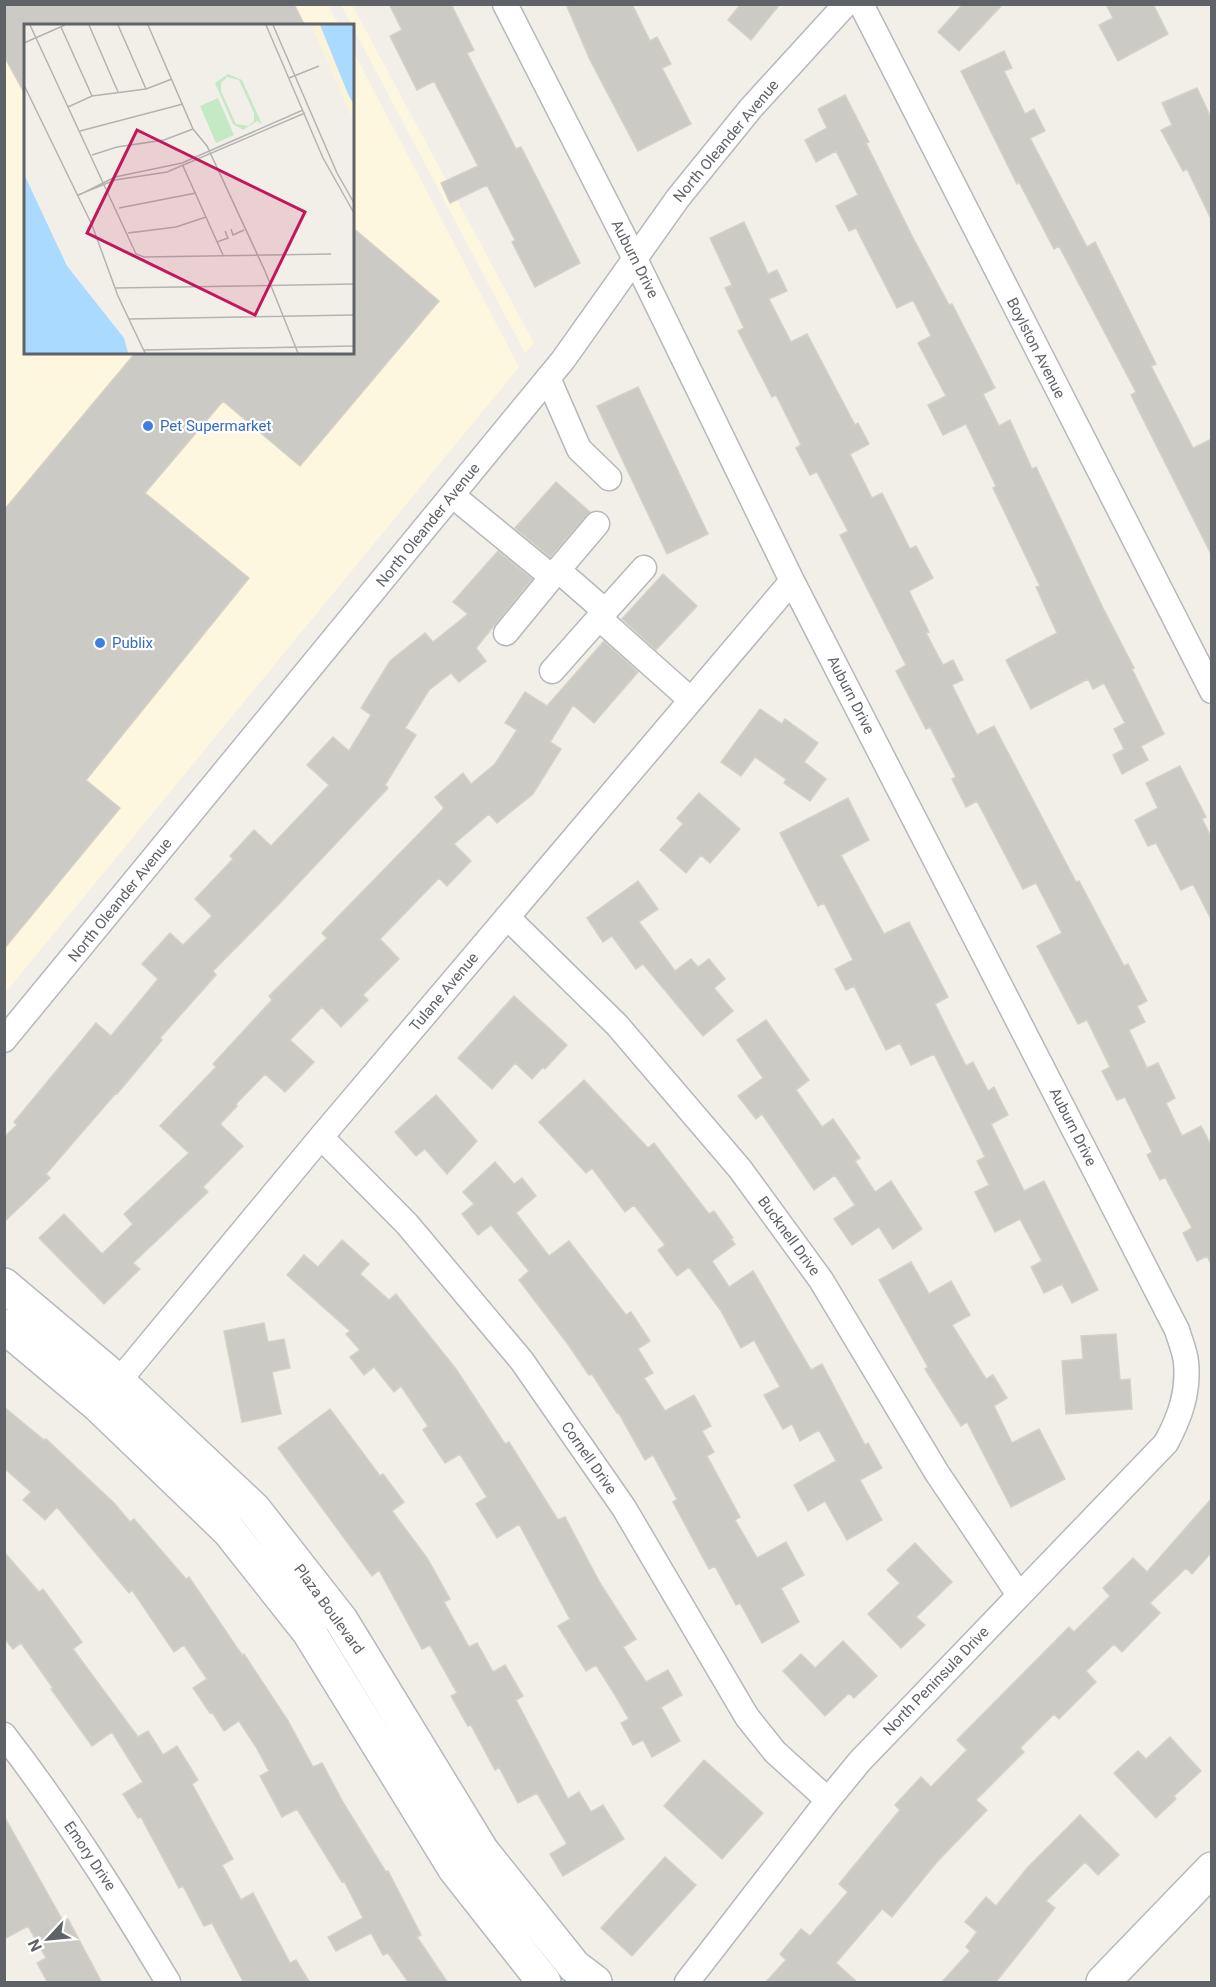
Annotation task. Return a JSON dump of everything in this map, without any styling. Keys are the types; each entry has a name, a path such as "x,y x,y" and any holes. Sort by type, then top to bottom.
{"street":[{"name":"Auburn Drive","path":"505,4 634,257 792,581 1177,1330 1186,1361 1185,1387"},
{"name":"North Oleander Avenue","path":"4,1040 548,378 678,198 751,108 846,4"},
{"name":"Boylston Avenue","path":"861,4 1212,691"},
{"path":"548,378 579,449 609,478"},
{"path":"452,495 555,573 691,700"},
{"path":"506,633 597,524"},
{"path":"552,671 644,568"},
{"name":"Tulane Avenue","path":"108,1393 321,1137 792,581"},
{"name":"Bucknell Drive","path":"507,917 617,1025 740,1169 821,1280 937,1473 1019,1595"},
{"name":"Cornell Drive","path":"321,1137 406,1224 522,1361 624,1508 747,1717 775,1752 828,1800"},
{"name":"Plaza Boulevard","path":"4,1285 108,1393 229,1531 309,1632 455,1869 543,1983"},
{"name":"Plaza Boulevard","path":"4,1326 108,1393 254,1509 341,1620 482,1851 574,1966 595,1983"},
{"name":"North Peninsula Drive","path":"687,1983 828,1800 903,1714 1166,1443 1180,1416 1185,1387"},
{"name":"Emory Drive","path":"4,1735 40,1781 104,1876 168,1983"},
{"path":"1103,1983 1212,1869"}],"shaded area":[{"path":"5,5 328,5 338,24 24,24 24,354 354,354 354,53 519,367 5,993"},
{"path":"341,5 352,5 534,343 525,353 354,30 354,24 351,24"}],"building":[{"path":"4,4 294,4 304,24 24,24 24,92 4,56"},
{"path":"389,4 451,4 474,50 467,53 516,149 521,147 580,263 535,287 512,242 515,240 487,185 450,203 441,183 478,166 434,81 417,90 390,36 402,30"},
{"path":"566,4 632,4 650,41 657,37 671,64 662,68 691,124 638,151 590,60"},
{"path":"741,4 780,4 751,40 728,20"},
{"path":"963,4 1003,4 959,51 938,32"},
{"path":"1106,4 1153,4 1168,34 1118,61 1099,25 1113,18"},
{"path":"1004,51 1012,68 1004,71 1025,114 1034,109 1045,131 1030,138 1087,247 1095,242 1156,364 1151,366 1193,448 1212,439 1212,556 1131,395 1136,392 1059,246 1054,249 1019,182 1017,184 961,71"},
{"path":"1197,88 1212,120 1212,221 1187,169 1183,171 1161,130 1172,125 1162,103"},
{"path":"845,95 912,236 949,305 952,304 995,388 983,394 999,426 1010,420 1032,469 1036,467 1164,734 1141,746 1148,760 1122,774 1113,755 1124,749 1114,729 1125,723 1104,683 1093,689 1088,679 1031,709 1006,660 1057,633 1036,587 1040,586 993,488 996,486 966,424 943,435 928,405 946,396 918,343 931,336 913,300 897,308 856,228 849,231 836,206 858,195 836,151 816,162 805,140 827,128 818,109"},
{"path":"744,222 768,274 777,270 787,291 769,299 791,342 807,334 855,425 858,423 869,444 850,454 872,498 882,493 910,549 916,546 933,578 909,591 929,632 926,633 943,665 953,660 963,680 952,685 977,735 994,726 1076,882 1079,881 1124,966 1128,964 1147,1001 1137,1006 1145,1022 1129,1030 1147,1068 1158,1063 1175,1098 1166,1103 1182,1136 1201,1126 1212,1147 1212,1266 1207,1256 1197,1261 1183,1233 1192,1228 1165,1177 1160,1180 1147,1155 1152,1152 1125,1097 1117,1100 1102,1071 1110,1067 1087,1020 1078,1024 1037,946 1062,933 1036,883 1023,889 977,801 966,807 952,779 956,777 930,727 926,729 896,671 906,665 840,535 848,531 817,472 810,475 796,448 801,445 776,395 772,397 738,331 744,328 725,288 732,285 710,238"},
{"path":"354,229 439,301 300,466 223,401 145,493 249,578 86,780 120,808 4,949 4,510 134,354 354,354"},
{"path":"638,387 708,534 667,554 597,406"},
{"path":"556,482 590,512 550,557 515,528"},
{"path":"498,551 532,579 476,648 486,661 459,682 451,673 429,690 405,728 416,735 385,785 388,788 213,971 216,975 160,1038 162,1040 117,1094 46,1174 50,1178 4,1222 4,1137 17,1125 14,1122 96,1023 111,1036 140,1001 158,979 142,964 170,933 183,945 212,916 195,899 233,859 230,856 254,830 271,846 329,785 307,765 333,737 349,751 371,715 361,708 390,661 425,633 433,642 468,614 453,602"},
{"path":"663,574 697,606 656,650 622,619"},
{"path":"604,641 638,672 594,723 573,705 550,742 561,749 533,794 497,823 489,814 454,844 471,861 447,886 439,878 380,939 399,959 363,995 368,1000 341,1027 322,1007 290,1040 314,1062 285,1092 265,1074 236,1104 237,1106 220,1124 243,1146 203,1187 208,1192 133,1263 140,1269 104,1304 39,1238 64,1214 102,1254 133,1224 124,1214 189,1153 160,1126 216,1067 213,1064 272,1000 269,996 327,938 322,933 444,808 435,797 463,773 471,784 495,764 517,730 505,723 525,692 547,706"},
{"path":"760,709 782,724 785,719 818,743 804,762 826,779 810,801 784,783 786,779 755,757 741,776 721,762"},
{"path":"1180,766 1206,817 1202,819 1212,839 1212,921 1193,884 1181,890 1156,843 1148,846 1135,820 1158,808 1146,783"},
{"path":"699,793 740,829 710,863 701,855 686,873 660,850 683,824 677,818"},
{"path":"848,798 869,840 841,855 884,934 909,922 948,997 935,1004 966,1066 973,1062 988,1091 994,1087 1008,1115 991,1124 1024,1191 1044,1181 1098,1290 1072,1303 1062,1284 1044,1293 1031,1267 1042,1261 1020,1219 995,1232 975,1192 989,1185 977,1161 985,1157 934,1054 911,1065 900,1043 886,1050 854,986 846,990 835,969 853,960 824,903 818,906 780,833"},
{"path":"638,881 658,909 639,922 675,971 691,959 698,967 709,959 725,979 714,988 733,1011 703,1036 643,964 636,969 612,936 603,942 587,918"},
{"path":"514,996 567,1045 545,1069 543,1067 532,1079 515,1063 492,1089 458,1058"},
{"path":"766,1020 809,1080 796,1090 822,1127 833,1119 860,1158 855,1161 875,1192 891,1181 922,1229 893,1249 879,1227 852,1245 834,1219 855,1205 835,1175 814,1190 762,1114 756,1119 738,1096 763,1078 737,1040"},
{"path":"584,1080 648,1148 654,1143 709,1214 714,1211 733,1238 731,1239 735,1244 712,1261 729,1287 753,1271 811,1370 822,1364 865,1445 868,1443 882,1468 860,1480 882,1520 847,1540 825,1501 808,1511 794,1485 836,1461 819,1430 800,1441 792,1424 783,1429 764,1395 780,1387 754,1340 741,1348 721,1311 689,1267 677,1276 658,1250 665,1245 634,1205 625,1212 592,1168 586,1173 539,1122"},
{"path":"436,1095 477,1141 447,1174 425,1149 416,1156 395,1132"},
{"path":"495,1162 514,1184 522,1178 536,1196 516,1213 549,1256 569,1241 626,1315 631,1312 650,1341 638,1349 653,1373 644,1378 665,1411 694,1395 711,1426 702,1431 714,1452 707,1456 740,1517 735,1520 757,1558 786,1542 804,1575 781,1588 799,1622 762,1643 740,1603 736,1605 715,1566 709,1569 673,1502 677,1499 653,1455 645,1460 618,1412 592,1374 589,1375 519,1280 529,1271 491,1225 478,1235 462,1214 474,1204 463,1192"},
{"path":"342,1240 369,1264 360,1274 389,1300 396,1294 456,1369 505,1444 509,1442 558,1520 565,1517 600,1583 636,1639 623,1647 646,1682 668,1670 682,1695 661,1707 680,1741 652,1757 643,1740 633,1745 621,1723 629,1719 615,1695 596,1665 586,1671 558,1626 570,1619 519,1524 497,1538 476,1504 487,1497 460,1454 445,1463 423,1430 428,1426 401,1386 394,1392 374,1367 364,1375 350,1357 360,1350 346,1334 350,1331 287,1275 304,1255 318,1267"},
{"path":"911,1262 929,1294 951,1281 970,1315 952,1325 986,1379 993,1375 1007,1398 994,1406 1012,1443 1039,1429 1065,1479 1011,1507 967,1422 961,1426 925,1369 928,1367 879,1280"},
{"path":"264,1323 268,1342 284,1339 290,1368 272,1372 281,1414 242,1422 224,1331"},
{"path":"1116,1334 1120,1380 1130,1379 1132,1409 1066,1414 1062,1361 1083,1359 1081,1336"},
{"path":"4,1407 44,1440 46,1439 115,1504 130,1522 134,1519 186,1579 189,1577 288,1721 313,1767 322,1763 344,1804 386,1872 388,1871 421,1935 417,1937 448,1983 409,1983 388,1953 383,1955 371,1933 336,1951 328,1937 363,1918 344,1881 342,1882 297,1809 282,1817 260,1776 269,1771 239,1721 224,1731 193,1688 207,1679 184,1645 174,1652 132,1590 129,1593 57,1507 45,1520 23,1500 31,1492 4,1468"},
{"path":"330,1409 380,1476 383,1474 404,1502 392,1511 427,1558 450,1599 444,1602 469,1647 477,1643 493,1672 505,1665 523,1696 516,1700 568,1799 579,1792 591,1812 603,1805 624,1839 563,1876 550,1854 567,1844 537,1793 518,1803 499,1767 495,1770 471,1725 468,1726 451,1696 457,1693 430,1645 422,1649 379,1570 372,1576 278,1448"},
{"path":"1212,1498 1212,1552 1192,1574 1186,1568 1150,1603 1160,1613 1122,1652 1114,1644 1086,1671 1096,1682 1059,1719 1054,1714 1020,1748 1024,1752 976,1800 987,1810 936,1863 892,1917 882,1909 836,1963 858,1983 765,1983 786,1960 780,1954 801,1929 810,1936 848,1892 839,1884 900,1810 895,1805 921,1777 931,1787 967,1750 957,1740 1069,1627 1074,1632 1110,1596 1103,1588 1133,1558 1147,1572"},
{"path":"915,1543 952,1582 916,1617 925,1625 901,1648 868,1614 900,1583 887,1570"},
{"path":"4,1552 39,1592 43,1589 82,1642 73,1649 138,1737 148,1731 163,1755 177,1746 198,1780 192,1784 233,1859 222,1865 241,1900 253,1893 290,1963 296,1960 310,1983 244,1983 212,1923 204,1926 183,1886 179,1888 141,1817 138,1818 123,1794 143,1782 112,1732 92,1746 21,1643 13,1649 4,1638"},
{"path":"843,1641 877,1676 854,1698 849,1693 825,1716 783,1671 801,1654 815,1668"},
{"path":"1170,1737 1201,1771 1174,1796 1176,1799 1156,1818 1114,1773 1138,1751 1146,1759"},
{"path":"704,1760 763,1813 722,1859 664,1806"},
{"path":"1080,1815 1119,1855 1098,1875 1085,1862 1046,1901 1055,1908 995,1983 941,1983 970,1951 966,1947 977,1932 965,1922 986,1897 996,1906 1028,1867"},
{"path":"4,1816 63,1921 68,1919 102,1983 48,1983 37,1963 46,1958 28,1926 4,1939"},
{"path":"665,1857 696,1885 632,1956 601,1928"}],"place":[{"name":"Pet Supermarket","path":"148,426"},
{"name":"Publix","path":"100,643"}]}
